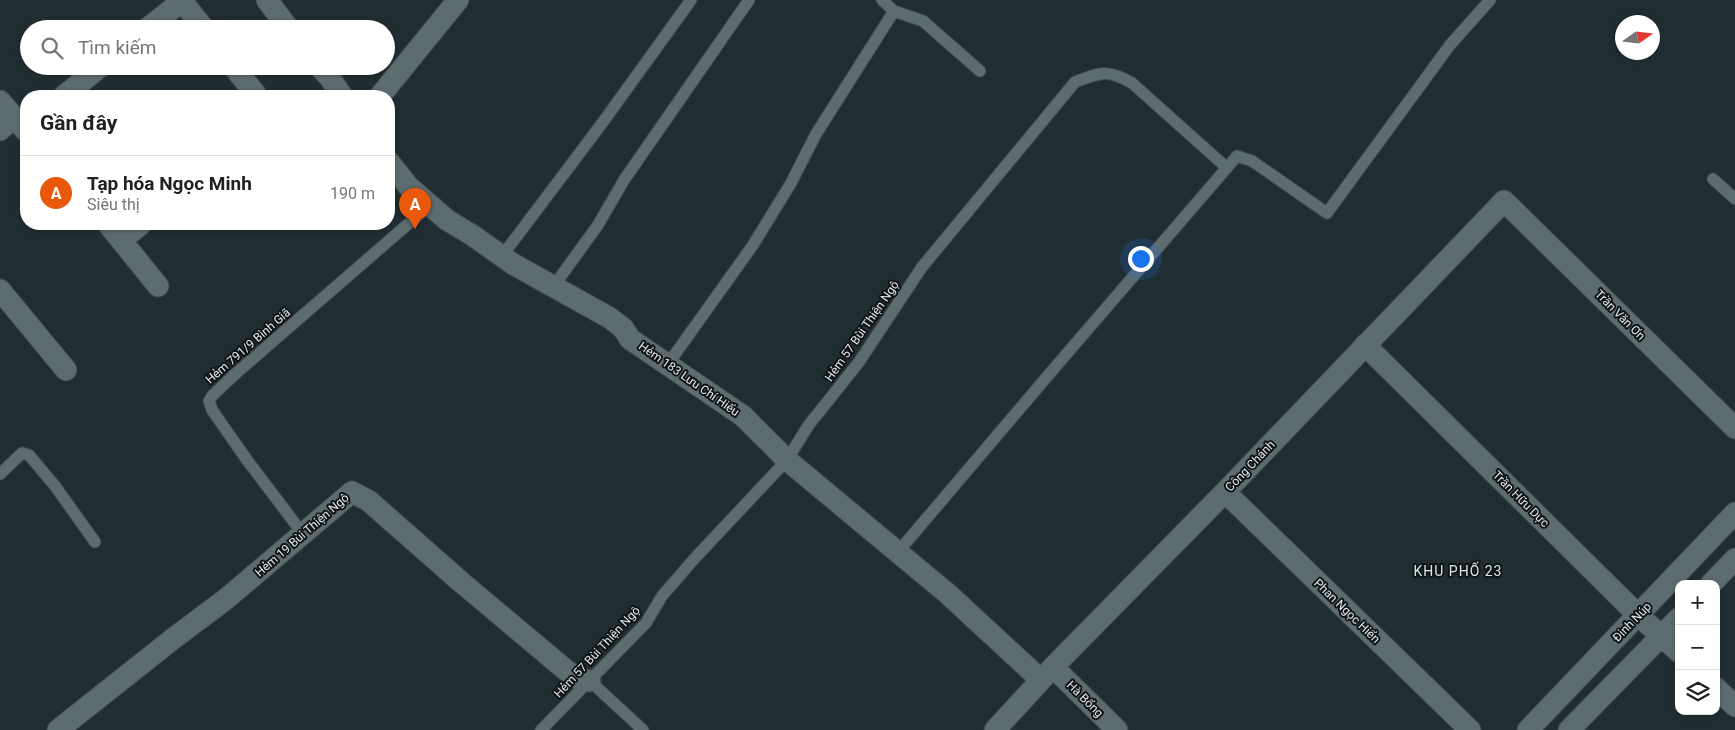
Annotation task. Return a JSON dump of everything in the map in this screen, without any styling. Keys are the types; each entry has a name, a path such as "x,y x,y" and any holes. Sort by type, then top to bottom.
{"street":[{"path":"267,0 282,20"},
{"path":"385,90 458,0"},
{"path":"159,20 182,1 197,20"},
{"path":"71,90 90,75"},
{"path":"240,75 252,90"},
{"path":"326,75 337,90"},
{"path":"0,102 18,127"},
{"name":"Hẻm 183 Lưu Chí Hiếu","path":"395,170 409,187 447,220 553,287 610,318 623,328 630,339 743,416 787,460 1047,674"},
{"name":"Công Chánh","path":"995,730 1504,201"},
{"name":"Trần Văn Ơn","path":"1504,201 1735,428"},
{"path":"113,230 158,286"},
{"path":"122,240 134,230"},
{"path":"0,290 66,370"},
{"name":"Trần Hữu Dực","path":"1365,345 1639,616 1675,648"},
{"name":"Hẻm 19 Bùi Thiện Ngộ","path":"58,730 174,638 226,600 352,492 369,501 567,671 578,678 590,681"},
{"name":"Phan Ngọc Hiển","path":"1225,492 1470,730"},
{"name":"Đinh Núp","path":"1528,730 1639,616 1735,513"},
{"path":"1715,580 1735,559"},
{"path":"1569,730 1675,622"},
{"name":"Hà Bổng","path":"1047,674 1117,730"},
{"path":"1720,692 1735,706"}],"lane":[{"path":"502,256 691,0"},
{"path":"553,287 598,225 624,180 749,0"},
{"path":"882,0 894,11 923,21 980,71"},
{"path":"898,552 1044,379 1237,156 1252,161 1327,213 1450,44 1490,0"},
{"path":"668,364 753,245 790,183 816,134 894,11"},
{"name":"Hẻm 57 Bùi Thiện Ngộ","path":"540,730 646,623 662,596 787,460 808,426 859,362 922,267 1075,82 1098,74 1116,74 1132,84 1227,168"},
{"path":"1713,179 1735,199"},
{"name":"Hẻm 791/9 Bình Giã","path":"303,534 242,453 212,410 210,401 212,396 234,376 430,205"},
{"path":"0,474 22,453 29,455 55,486 95,542"},
{"path":"590,681 643,730"}],"place":[{"name":"Tạp hóa Ngọc Minh","path":"415,229"}],"district":[{"name":"KHU PHỐ 23","path":"1458,571"}]}
